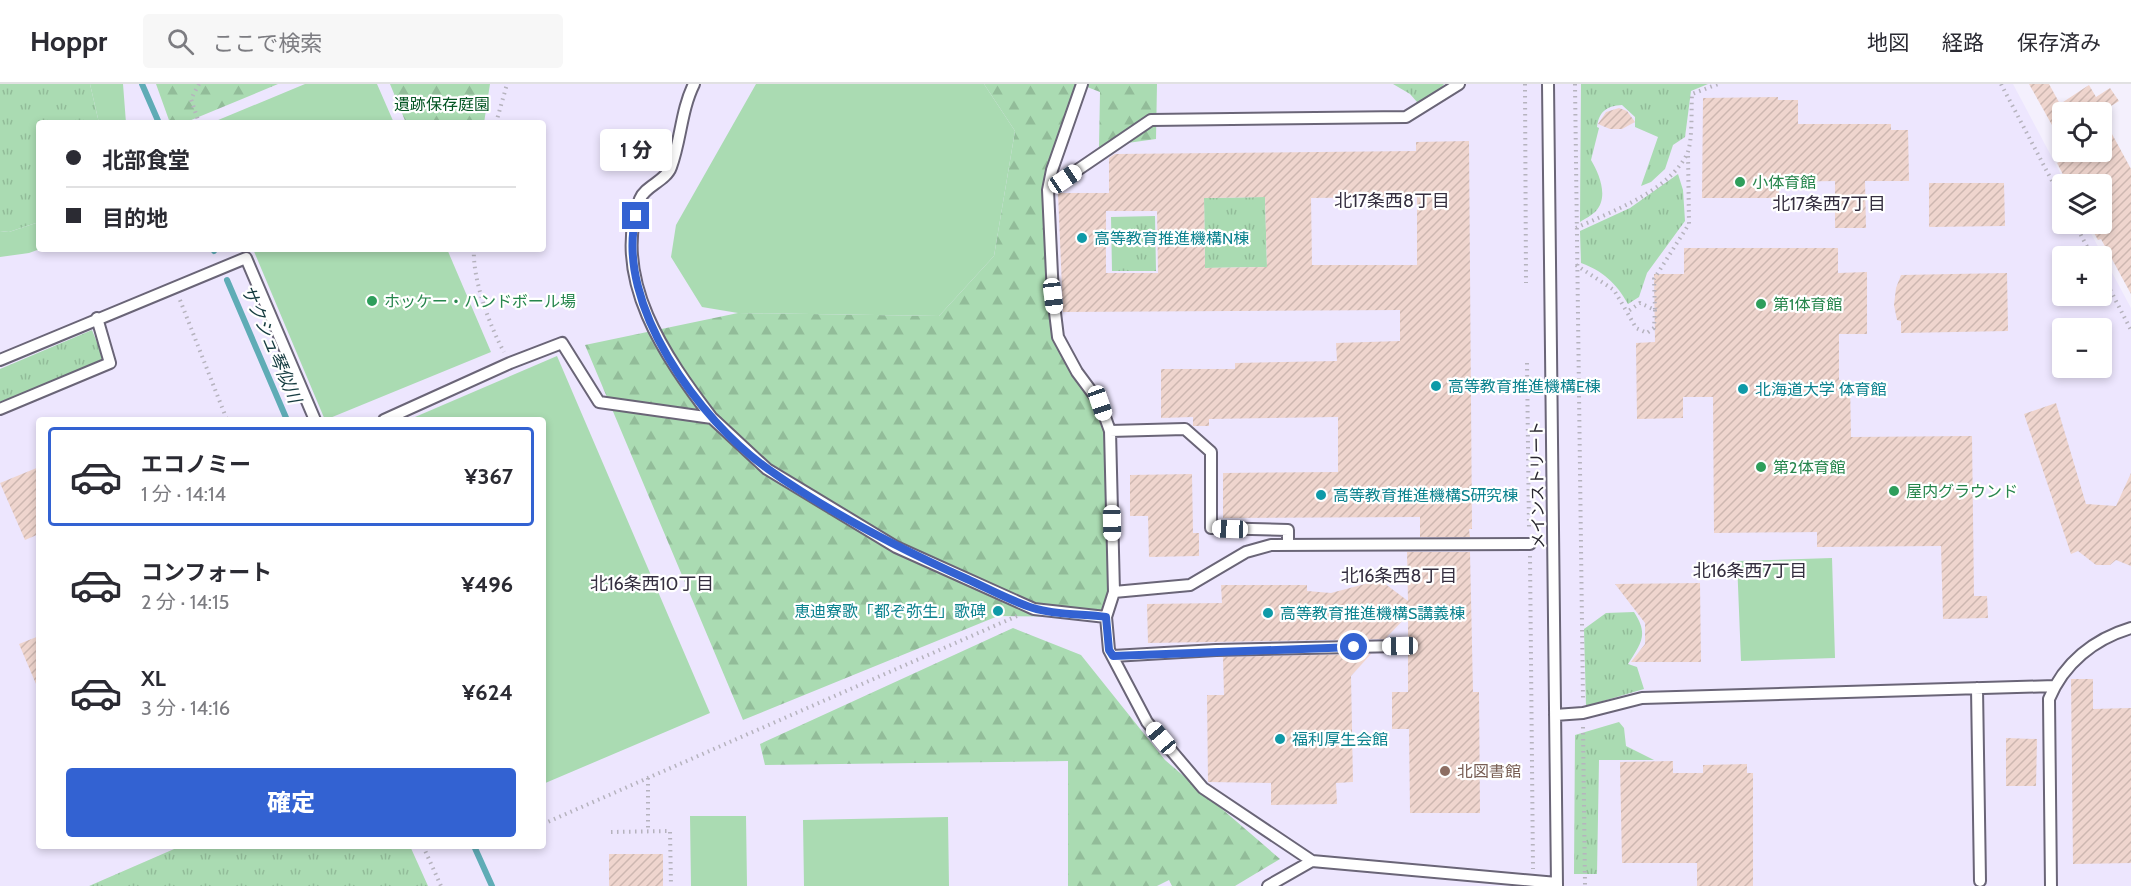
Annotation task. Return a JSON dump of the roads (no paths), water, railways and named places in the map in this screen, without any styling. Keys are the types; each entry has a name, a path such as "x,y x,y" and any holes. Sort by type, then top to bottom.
{"lane":[{"path":"694,84 687,98 671,170 640,196 631,236 634,276 650,321 682,379 712,418 767,469 896,548 1035,609 1106,617"},
{"path":"1082,84 1052,170 1048,190 1053,296 1058,337 1077,372 1100,403 1110,431 1114,592 1106,617 1109,650 1147,722 1203,788 1312,861 1557,884"},
{"path":"1048,190 1151,120 1406,117 1460,84"},
{"name":"メインストリート","path":"1548,84 1557,884"},
{"path":"0,360 246,258 314,417"},
{"path":"0,409 110,363 97,318"},
{"path":"391,417 510,363 562,343 599,402 712,418"},
{"path":"1110,431 1185,429 1211,452 1211,528 1288,530 1288,544"},
{"path":"1114,592 1190,585 1246,552 1271,545 1530,544"},
{"path":"2051,886 2049,699 2055,686 2074,661 2105,636 2131,628"},
{"path":"1113,656 1216,650 1400,646"},
{"path":"1555,715 1583,713 1642,698 2055,686"},
{"path":"1977,688 1980,881"},
{"path":"1268,886 1312,861"}],"waterway":[{"name":"サクシュ琴似川","path":"142,84 158,120"},
{"name":"サクシュ琴似川","path":"227,280 286,417"},
{"name":"サクシュ琴似川","path":"475,849 492,886"}],"place":[{"name":"小体育館","path":"1740,182"},
{"name":"高等教育推進機構N棟","path":"1082,238"},
{"name":"ホッケー・ハンドボール場","path":"372,301"},
{"name":"第1体育館","path":"1761,304"},
{"name":"高等教育推進機構E棟","path":"1436,386"},
{"name":"北海道大学 体育館","path":"1743,389"},
{"name":"第2体育館","path":"1761,467"},
{"name":"屋内グラウンド","path":"1894,491"},
{"name":"高等教育推進機構S研究棟","path":"1321,495"},
{"name":"恵迪寮歌「都ぞ弥生」歌碑","path":"998,611"},
{"name":"高等教育推進機構S講義棟","path":"1268,613"},
{"name":"福利厚生会館","path":"1280,739"},
{"name":"北図書館","path":"1445,771"}],"district":[{"name":"北17条西8丁目","path":"1392,201"},
{"name":"北17条西7丁目","path":"1829,204"},
{"name":"北16条西7丁目","path":"1750,571"},
{"name":"北16条西8丁目","path":"1399,576"},
{"name":"北16条西10丁目","path":"652,584"}],"park label":[{"name":"遺跡保存庭園","path":"442,104"}]}
